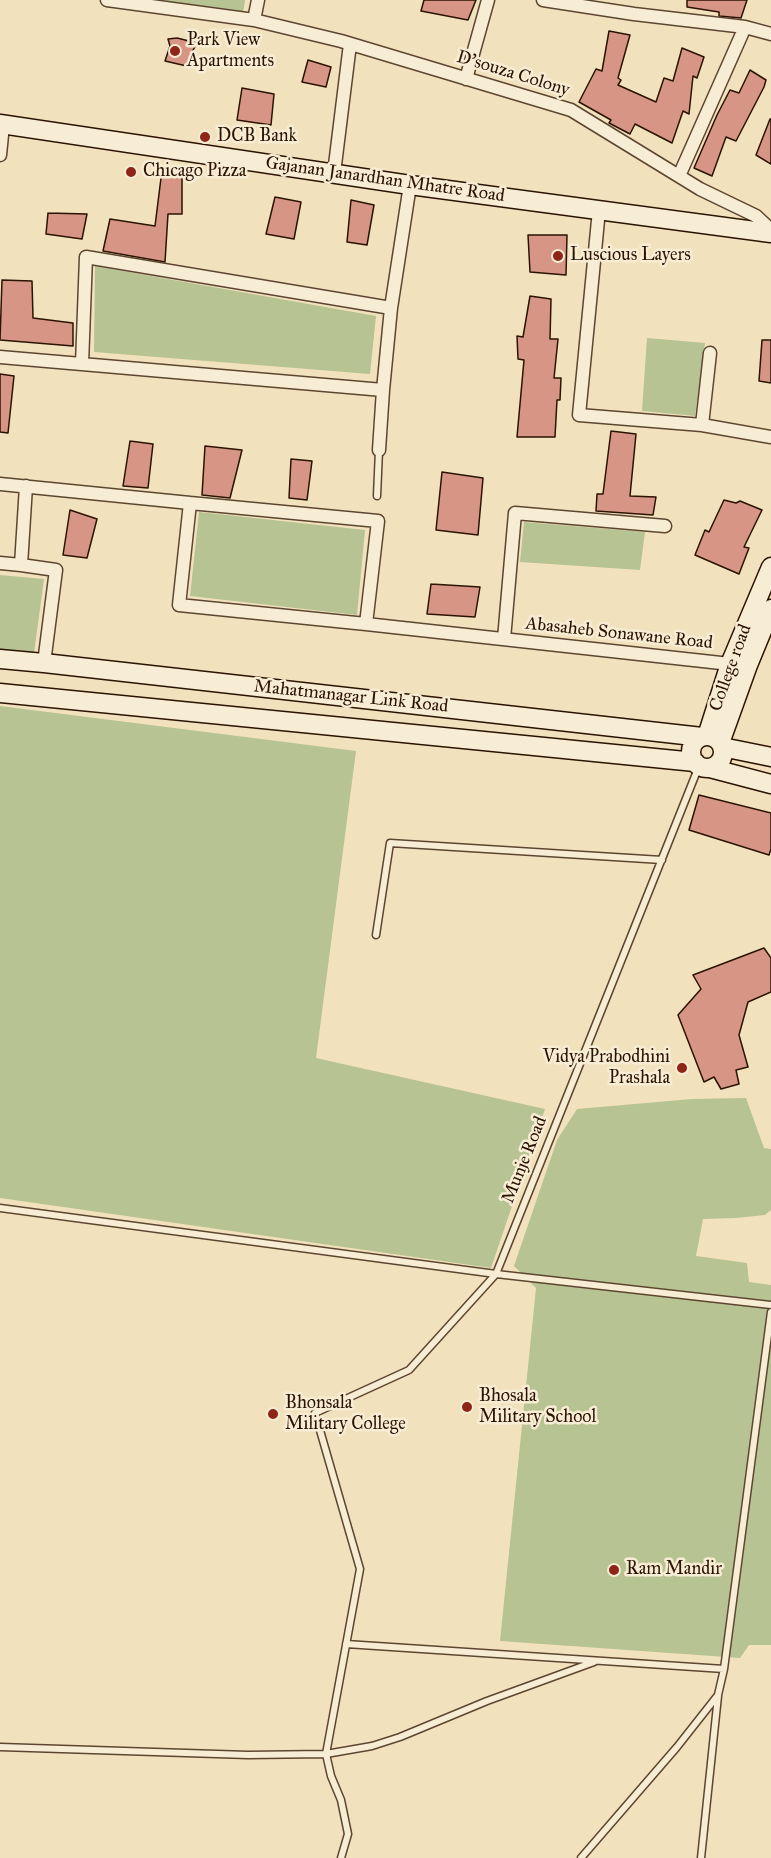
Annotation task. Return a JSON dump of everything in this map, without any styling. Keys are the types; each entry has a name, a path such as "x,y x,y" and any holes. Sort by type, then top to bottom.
{"main road":[{"name":"Gajanan Janardhan Mhatre Road","path":"2,125 410,185 771,231"},
{"name":"College road","path":"713,741 730,664 771,567"},
{"name":"College road","path":"713,741 771,609"},
{"name":"Mahatmanagar Link Road","path":"0,659 713,741 771,757"},
{"name":"Mahatmanagar Link Road","path":"0,693 701,765 771,784"},
{"path":"713,741 722,758 719,763 701,765 692,753 694,743 713,741"}],"street":[{"name":"D'souza Colony","path":"111,0 254,20 350,44 571,110 700,189 756,216 771,231"},
{"path":"254,20 258,0"},
{"path":"466,79 488,0"},
{"path":"543,0 634,14 745,27 771,34"},
{"path":"679,176 745,27"},
{"path":"334,173 350,44"},
{"path":"0,155 2,125"},
{"path":"379,450 391,308 410,185"},
{"path":"599,210 579,415 702,424 771,437"},
{"path":"82,364 86,257 391,308"},
{"path":"702,424 710,353"},
{"path":"0,357 383,390"},
{"path":"0,484 378,521 366,624"},
{"path":"21,565 26,486"},
{"name":"Abasaheb Sonawane Road","path":"190,503 179,605 730,664"},
{"name":"Abasaheb Sonawane Road","path":"504,639 515,513 665,526"},
{"path":"0,563 56,570 44,663"}],"lane":[{"path":"377,496 379,450"},
{"name":"Munje Road","path":"346,1644 360,1569 315,1413 410,1370 495,1274 701,765"},
{"path":"376,935 390,843 662,860"},
{"path":"0,1208 495,1274 771,1305"},
{"path":"701,1858 718,1695 771,1312"},
{"path":"341,1858 348,1834 341,1800 331,1776 326,1754 346,1644 723,1669"},
{"path":"0,1748 248,1755 326,1754 372,1746 598,1661"},
{"path":"581,1858 677,1747 718,1695"}],"green space":[{"path":"129,0 245,0 243,14"},
{"path":"95,266 376,316 370,374 94,352"},
{"path":"647,338 705,343 695,416 642,411"},
{"path":"199,512 365,530 357,615 190,596"},
{"path":"524,522 645,532 640,570 520,562"},
{"path":"0,575 44,579 34,653 0,650"},
{"path":"0,706 356,751 316,1058 545,1109 491,1268 0,1198"},
{"path":"746,1098 764,1148 771,1149 771,1210 765,1215 703,1219 696,1256 747,1263 749,1282 771,1285 771,1645 749,1645 740,1658 500,1641 536,1288 514,1266 557,1140 577,1109 692,1099"}],"building":[{"path":"424,0 476,0 468,20 421,11"},
{"path":"687,0 747,0 741,18 719,16 719,12 687,7"},
{"path":"609,31 630,35 618,85 656,102 664,78 673,81 682,48 704,57 697,78 693,76 689,114 683,111 672,143 635,124 630,134 609,123 611,120 579,102 596,69 602,71"},
{"name":"Park View Apartments","path":"177,38 197,43 191,54 191,67 165,61 170,46 168,39"},
{"path":"308,60 331,67 326,87 302,82"},
{"path":"750,70 766,80 736,141 726,137 712,176 694,168 730,90 739,93"},
{"path":"242,88 274,94 271,125 237,120"},
{"path":"771,119 771,164 756,155"},
{"path":"162,170 182,176 182,214 168,214 165,262 103,251 110,219 155,226"},
{"path":"275,197 301,202 294,239 266,234"},
{"path":"351,200 374,205 367,245 347,242"},
{"path":"48,213 87,214 82,239 46,234"},
{"path":"528,235 567,235 566,275 530,272"},
{"path":"2,280 32,281 33,318 73,323 73,346 0,340"},
{"path":"530,296 551,299 550,339 558,339 554,378 561,378 555,437 517,437 524,360 518,359 517,336 523,337"},
{"path":"762,340 771,340 771,383 759,381"},
{"path":"0,374 14,376 8,433 0,432"},
{"path":"611,431 636,434 630,496 656,497 653,515 596,511 597,494 603,494"},
{"path":"130,441 153,444 148,488 123,486"},
{"path":"205,446 242,450 230,498 202,495"},
{"path":"291,459 312,461 307,500 289,498"},
{"path":"442,472 483,478 478,535 436,530"},
{"path":"724,500 736,503 740,501 762,510 744,547 749,548 739,574 695,555 705,530 709,532"},
{"path":"70,510 97,519 87,558 63,555"},
{"path":"431,584 480,587 475,617 427,614"},
{"path":"699,795 771,813 769,855 689,830"},
{"name":"Vidya Prabodhini Prashala","path":"764,948 771,958 771,992 748,1002 739,1035 748,1067 736,1070 739,1084 721,1089 714,1077 704,1082 678,1015 701,989 693,975"}],"place":[{"name":"Park View Apartments","path":"175,51"},
{"name":"DCB Bank","path":"205,137"},
{"name":"Chicago Pizza","path":"131,172"},
{"name":"Luscious Layers","path":"558,256"},
{"name":"Vidya Prabodhini Prashala","path":"682,1068"},
{"name":"Bhosala Military School","path":"467,1407"},
{"name":"Bhonsala Military College","path":"273,1414"},
{"name":"Ram Mandir","path":"614,1570"}]}
